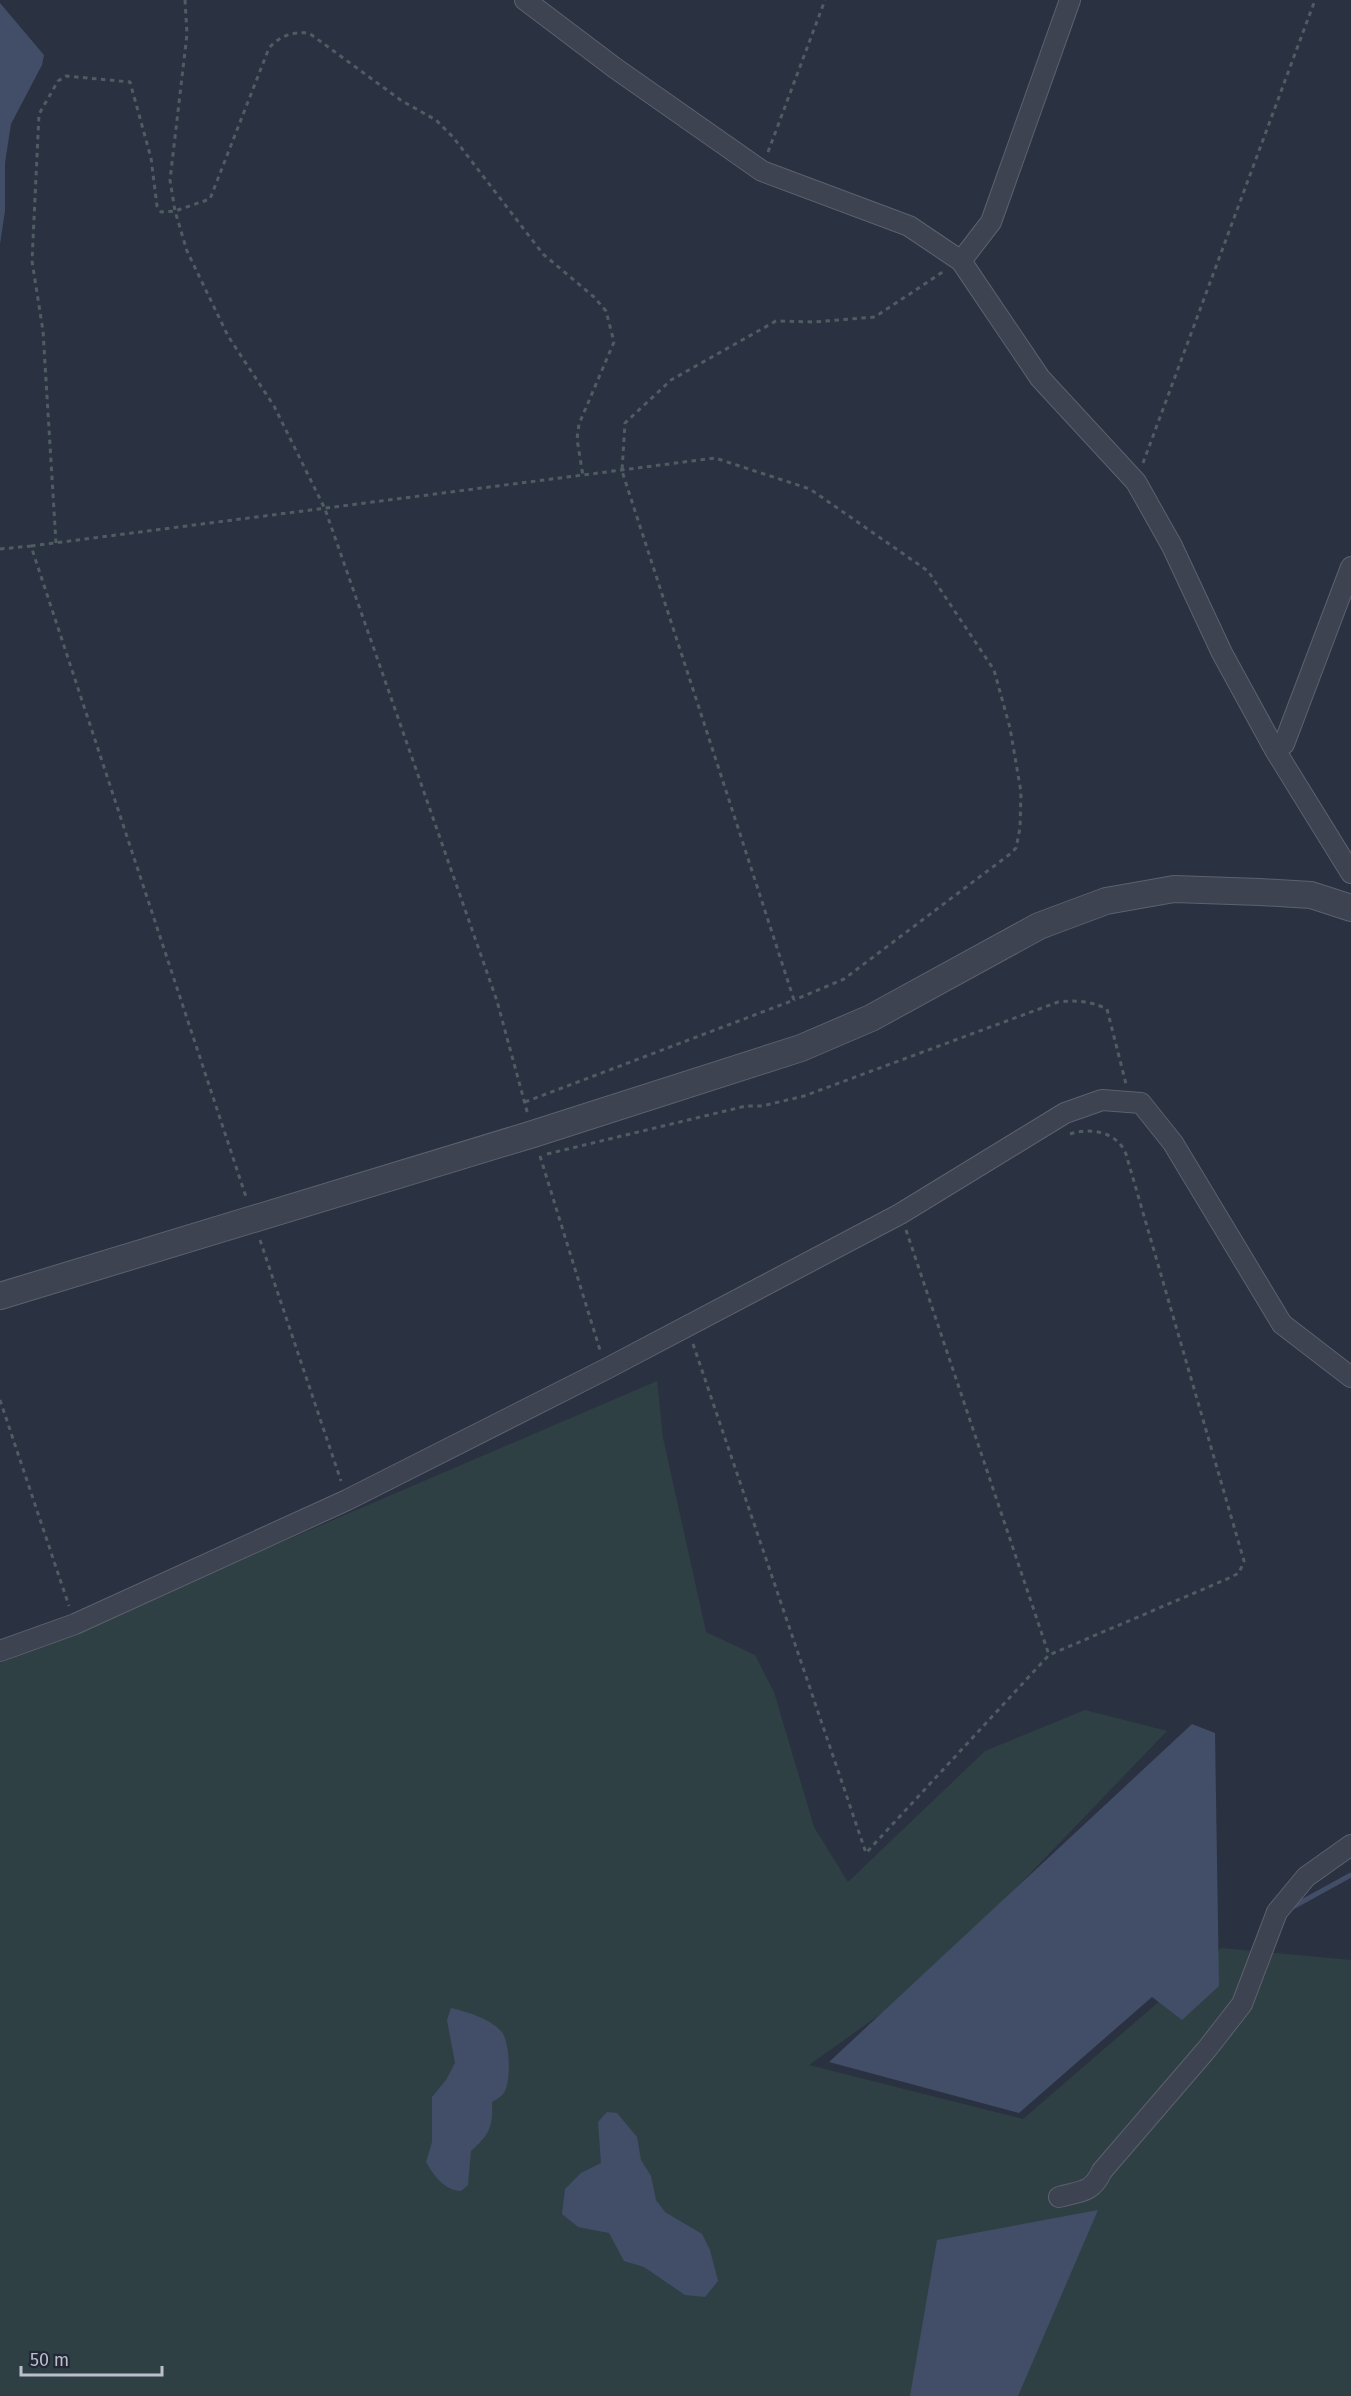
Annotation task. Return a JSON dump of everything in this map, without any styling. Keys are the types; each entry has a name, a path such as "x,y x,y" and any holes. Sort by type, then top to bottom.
{"street":[{"path":"525,0 615,68 762,171 909,226 961,261 1040,378 1136,482 1172,546 1222,653 1275,750 1351,873"},
{"path":"961,261 991,222 1070,0"},
{"path":"1275,750 1284,744 1351,567"},
{"path":"0,1296 253,1219 536,1145 801,1048 871,1018 1039,926 1106,900 1174,889 1238,891 1311,895 1351,908"},
{"path":"0,1651 75,1624 347,1500 687,1327 900,1214 1065,1113 1102,1100 1141,1103 1173,1143 1282,1324 1351,1377"},
{"path":"1059,2197 1090,2188 1096,2183 1102,2170 1207,2049 1242,2004 1277,1912 1306,1877 1351,1845"}],"path":[{"path":"185,0 187,34 170,180 175,211 187,251 228,336 274,406 326,509 497,1001 536,1145 606,1369"},
{"path":"762,171 825,0"},
{"path":"1136,482 1315,0"},
{"path":"56,543 43,331 32,261 39,114 58,81 66,76 129,82 151,158 157,206 161,212 175,211 210,199 269,48 286,35 309,33 402,101 436,120 453,137 543,254 594,297 606,311 614,342 579,423 577,439 583,476"},
{"path":"794,1000 622,471 625,423 671,380 776,321 814,322 875,317 961,261"},
{"path":"0,549 720,458 810,489 928,572 994,670 1010,728 1021,792 1020,828 1016,848 844,979 525,1102"},
{"path":"31,546 347,1500"},
{"path":"536,1145 746,1106 762,1106 804,1096 1058,1002 1077,1000 1093,1002 1107,1009 1130,1102"},
{"path":"687,1327 866,1852 1048,1655 1227,1579 1239,1573 1245,1561 1122,1145 1098,1130 1084,1130 1056,1138 1046,1135 1040,1128"},
{"path":"900,1214 1048,1655"},
{"path":"0,1400 75,1624"}],"shaded area":[{"path":"657,1381 663,1438 706,1632 755,1655 774,1692 814,1827 848,1882 985,1751 1085,1710 1167,1731 927,1981 809,2065 1023,2119 1221,1948 1351,1960 1351,2396 0,2396 0,1663"}],"water":[{"path":"0,3 44,55 42,65 11,124 5,163 5,211 0,244"},
{"path":"1192,1724 1215,1733 1219,1986 1182,2020 1152,1997 1019,2113 829,2062"},
{"path":"451,2008 484,2019 496,2026 504,2036 509,2062 506,2089 492,2102 489,2130 471,2151 468,2185 461,2191 445,2185 436,2177 426,2162 432,2142 432,2097 446,2080 455,2063 447,2020"},
{"path":"607,2112 617,2113 637,2137 641,2160 651,2176 656,2200 665,2212 702,2234 710,2250 718,2281 705,2297 685,2295 644,2267 624,2261 609,2233 578,2227 562,2214 565,2189 581,2173 601,2163 598,2122"},
{"path":"1098,2210 1018,2396 910,2396 937,2240"}],"waterway":[{"path":"1289,1909 1351,1875"}]}
